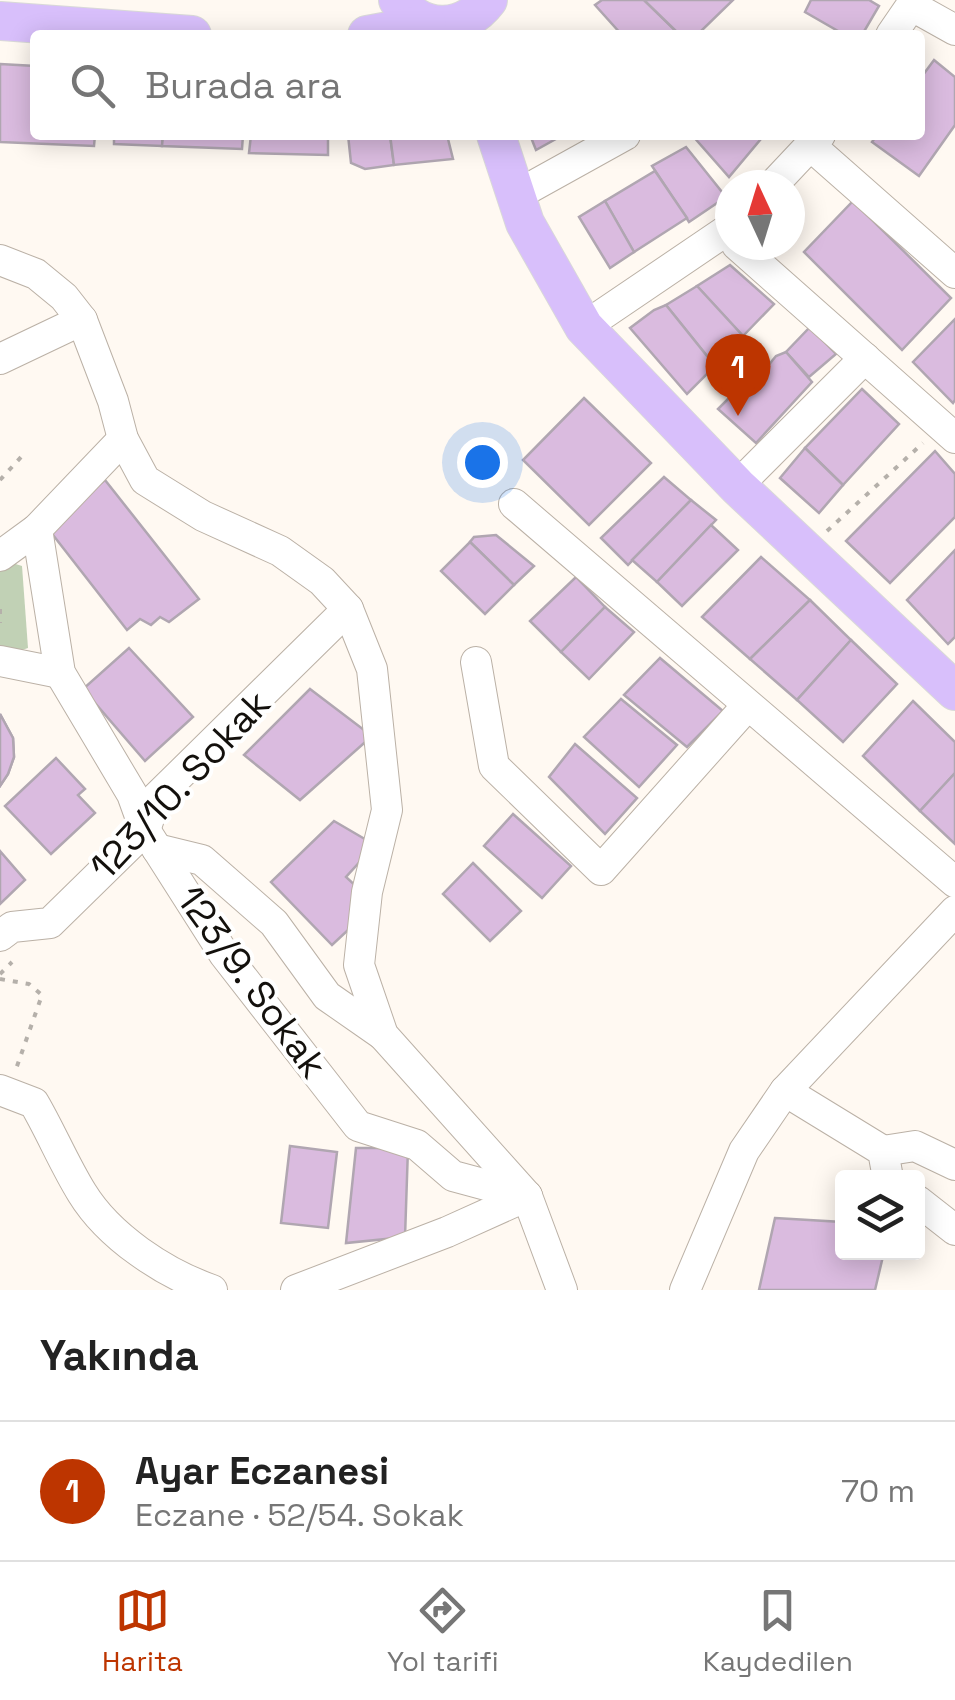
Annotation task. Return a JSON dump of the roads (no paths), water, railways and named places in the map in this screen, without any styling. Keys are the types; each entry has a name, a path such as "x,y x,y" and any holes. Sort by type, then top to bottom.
{"main road":[{"path":"398,0 412,16 437,28 461,23 486,9"},
{"path":"0,22 118,30"},
{"path":"498,140 524,223 584,328 805,552 951,680"}],"street":[{"path":"894,30 913,3 955,30"},
{"path":"515,196 616,140"},
{"path":"788,170 816,141 955,273"},
{"path":"584,328 715,246"},
{"path":"0,260 36,274 64,297 82,320 113,401 122,439 146,480 203,516 280,551 322,581 348,609 372,669 384,764 387,810 367,892 359,965 383,1035"},
{"path":"755,260 948,432"},
{"path":"0,359 82,320"},
{"path":"737,486 864,358"},
{"path":"0,556 37,529 122,439"},
{"path":"514,504 955,882"},
{"name":"123/9. Sokak","path":"37,529 60,674 132,794 151,840 224,954 358,1126 417,1145 453,1176 527,1196"},
{"name":"123/10. Sokak","path":"0,936 12,927 50,922 151,840 156,798 348,609"},
{"path":"0,661 60,674"},
{"path":"476,662 494,766 601,870 748,706"},
{"path":"151,840 202,860 274,923 327,996 383,1035 527,1196 562,1290"},
{"path":"684,1290 744,1151 784,1091 955,912"},
{"path":"4,1090 34,1103 84,1196 119,1234 156,1263 212,1290"},
{"path":"784,1091 886,1164 915,1146 955,1165"},
{"path":"296,1290 447,1232 527,1196"},
{"path":"925,1206 955,1230"}],"place":[{"name":"Ayar Eczanesi","path":"738,416"}]}
